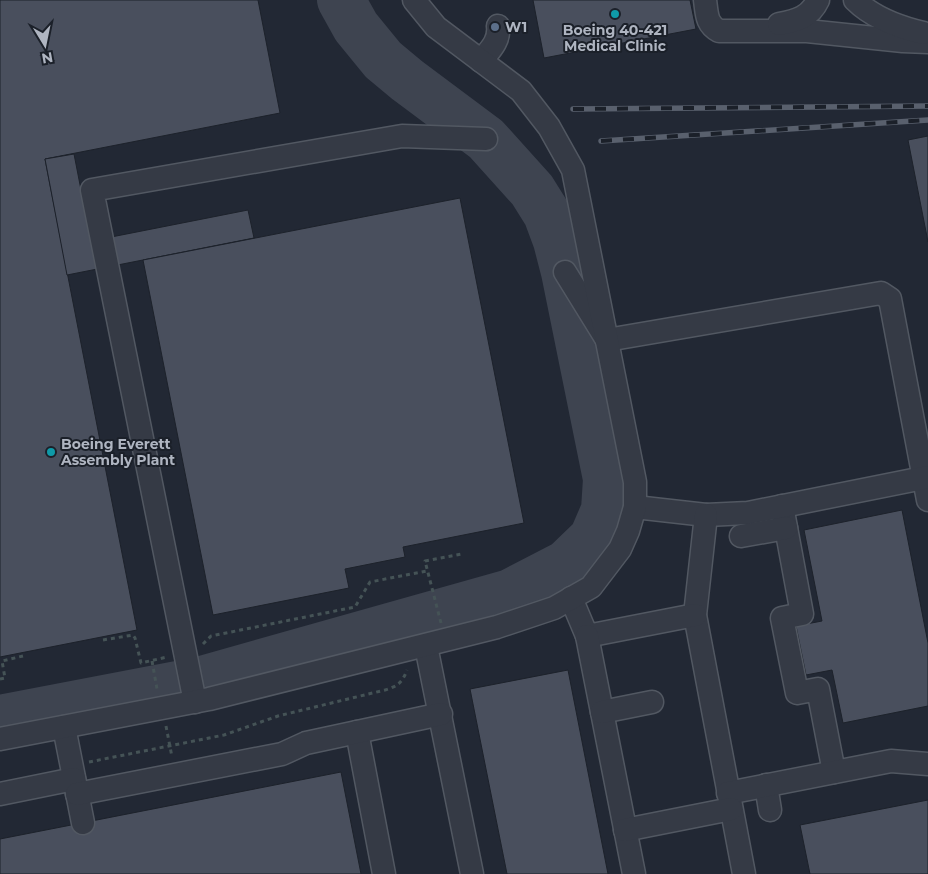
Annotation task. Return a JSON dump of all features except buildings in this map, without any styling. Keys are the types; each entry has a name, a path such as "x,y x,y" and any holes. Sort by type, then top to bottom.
{"lane":[{"path":"0,739 195,702 497,627 554,608 591,587 620,548 628,531 635,507 635,482 573,170 549,127 521,91 436,27 414,0"},
{"path":"704,0 712,27 719,31 807,31 928,42"},
{"path":"744,31 804,18 812,11 818,0"},
{"path":"855,0 862,7 883,20 905,29 928,35"},
{"path":"482,61 495,44 499,32 498,26"},
{"path":"195,702 92,190 402,136 486,139"},
{"path":"565,272 607,340"},
{"path":"607,340 881,293 890,299 926,477 928,500"},
{"path":"635,507 706,515 748,513 926,477"},
{"path":"782,506 802,614 782,618 797,693 818,689 834,772"},
{"path":"706,515 695,615 744,874"},
{"path":"741,536 786,528"},
{"path":"571,598 587,636 634,874"},
{"path":"587,636 695,615"},
{"path":"436,643 441,714 472,874"},
{"path":"602,712 652,702"},
{"path":"0,794 76,786 282,754 306,743 441,714"},
{"path":"64,727 83,823"},
{"path":"357,732 384,874"},
{"path":"625,830 730,801 766,785 891,761 928,764"},
{"path":"766,785 770,810"}],"path":[{"path":"436,643 425,561 462,554"},
{"path":"103,640 133,635 136,638 141,663 198,650 211,636 355,607 370,582 427,571"},
{"path":"0,679 5,678 2,661 23,656"}],"taxiway":[{"path":"0,719 198,681 510,593 566,564 593,538 605,510 607,479 565,272 557,241 547,214 532,190 486,139 383,60 356,27 341,0"}],"railway":[{"path":"573,109 928,106"},
{"path":"601,141 928,120"}],"place":[{"name":"Boeing 40-421 Medical Clinic","path":"615,14"},
{"name":"W1","path":"495,27"},
{"name":"Boeing Everett Assembly Plant","path":"51,452"}]}
